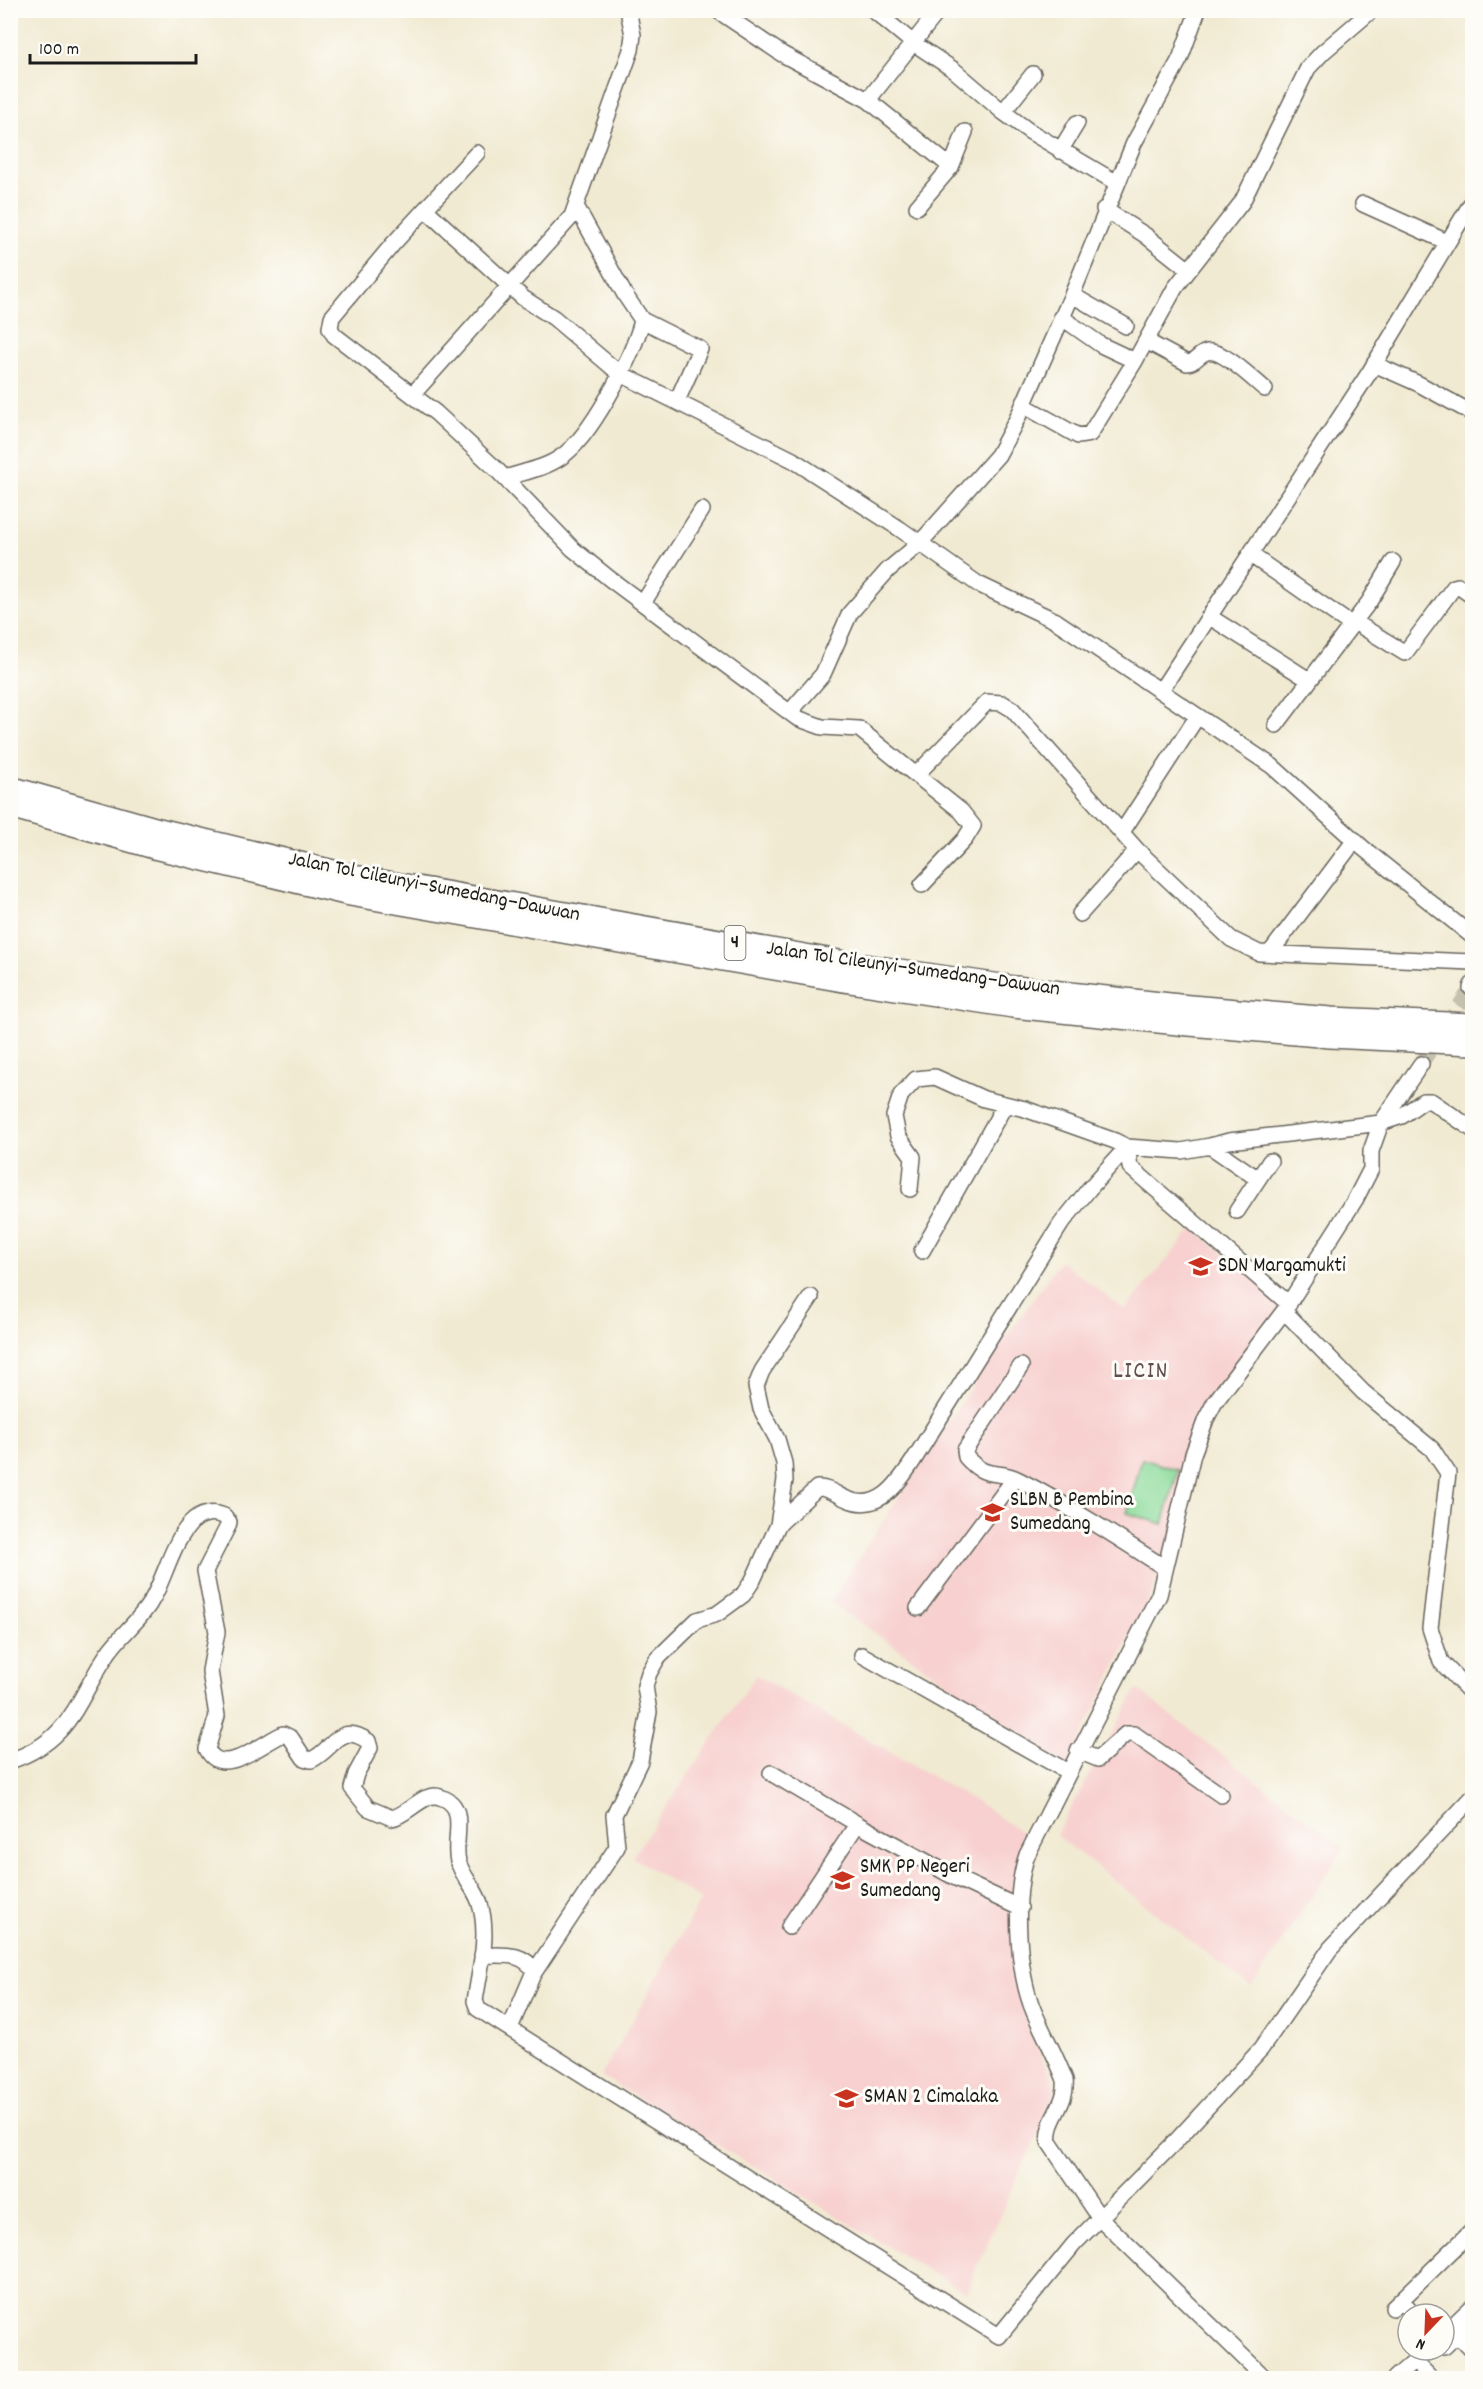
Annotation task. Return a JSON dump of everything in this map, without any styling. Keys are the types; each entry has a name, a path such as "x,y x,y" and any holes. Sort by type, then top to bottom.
{"highway":[{"name":"Jalan Tol Cileunyi–Sumedang–Dawuan","path":"10,787 159,830 354,876 845,962 1015,987 1179,1005 1331,1018 1473,1024"},
{"name":"Jalan Tol Cileunyi–Sumedang–Dawuan","path":"10,807 154,848 350,895 843,981 1013,1006 1178,1024 1330,1037 1473,1044"}],"street":[{"path":"412,393 553,238 576,206 588,166 631,50 633,35 628,10"},
{"path":"717,10 783,54 867,100 951,167"},
{"path":"873,10 912,42 954,70 1003,112 1060,151 1117,183"},
{"path":"867,100 939,10"},
{"path":"790,712 823,674 850,613 888,570 919,544 987,470 1008,438 1060,317 1072,295 1104,209 1134,143 1180,58 1198,10"},
{"path":"1023,405 1078,436 1090,434 1148,342 1175,288 1242,202 1308,68 1372,10"},
{"path":"1003,112 1033,74"},
{"path":"1060,151 1077,123"},
{"path":"916,207 951,167 965,132"},
{"path":"477,153 393,244 332,317 330,324 334,335 412,393 505,478 573,549 643,603 803,721 822,727 859,729 961,811 973,826 965,839 922,885"},
{"path":"1161,690 1374,364 1473,202"},
{"path":"1363,204 1447,242"},
{"path":"576,206 625,295 642,320 700,350 677,401"},
{"path":"1104,209 1145,235 1189,270"},
{"path":"426,210 523,298 554,318 619,373 793,460 900,529 978,584 1056,621 1161,690 1294,783 1355,840 1473,936"},
{"path":"1072,295 1126,326"},
{"path":"1060,317 1101,345 1135,360"},
{"path":"505,478 549,464 573,448 594,418 619,373 636,339 642,320"},
{"path":"1148,342 1187,363 1193,363 1206,352 1213,351 1239,367 1265,389"},
{"path":"1374,364 1425,387 1473,414"},
{"path":"643,603 702,510"},
{"path":"1251,555 1352,623 1405,653 1454,587 1458,586 1473,596"},
{"path":"1276,725 1369,602 1393,562"},
{"path":"1210,617 1309,680"},
{"path":"916,775 987,702 1002,703 1025,722 1137,850 1231,939 1245,948 1259,953 1473,962"},
{"path":"1122,832 1197,717"},
{"path":"1270,953 1355,840"},
{"path":"1080,914 1137,850"},
{"path":"1265,2379 1100,2218 1049,2142 1048,2131 1066,2092 1065,2079 1033,2010 1025,1984 1019,1892 1027,1856 1078,1751 1126,1664 1159,1595 1191,1460 1206,1419 1215,1402 1287,1307 1370,1172 1371,1151 1381,1123 1421,1064"},
{"path":"910,1189 913,1157 898,1136 894,1116 901,1095 916,1079 935,1077 984,1099 1097,1134 1127,1148 1180,1151 1229,1141 1381,1123 1402,1116 1423,1101 1431,1101 1473,1129"},
{"path":"922,1251 1005,1105"},
{"path":"1209,1146 1258,1179"},
{"path":"1127,1148 1130,1167 1287,1307 1363,1392 1432,1449 1448,1473 1430,1628 1441,1662 1473,1694"},
{"path":"778,1525 817,1488 824,1488 850,1501 862,1503 873,1502 890,1491 913,1461 1061,1224 1089,1188 1127,1148"},
{"path":"1237,1211 1269,1161"},
{"path":"510,2028 525,1989 535,1971 617,1847 614,1815 640,1761 649,1712 645,1686 653,1666 697,1620 717,1614 743,1595 753,1580 778,1525 785,1480 784,1463 777,1439 761,1409 756,1386 762,1371 811,1297"},
{"path":"1021,1366 965,1453 972,1463 987,1474 1015,1478 1061,1502 1165,1568"},
{"path":"918,1608 1015,1478"},
{"path":"10,1761 31,1754 49,1743 63,1728 109,1652 142,1615 184,1533 201,1516 221,1514 227,1519 228,1526 205,1571 217,1632 210,1671 217,1716 208,1744 210,1754 219,1761 231,1760 283,1734 288,1735 304,1758 311,1760 345,1734 354,1734 369,1741 370,1748 356,1774 352,1788 368,1808 392,1818 406,1814 427,1797 433,1795 450,1802 458,1811 458,1862 478,1898 483,1914 482,1955 476,2006 999,2336 1067,2252 1260,2049 1330,1949 1473,1798"},
{"path":"862,1655 1068,1772"},
{"path":"1078,1751 1102,1758 1126,1734 1134,1734 1221,1795"},
{"path":"771,1773 956,1878 1020,1908"},
{"path":"789,1928 854,1828 859,1825"},
{"path":"482,1955 523,1957 535,1971"},
{"path":"1399,2302 1473,2231"},
{"path":"1456,2326 1473,2307"},
{"path":"1456,2329 1473,2320"},
{"path":"1456,2336 1473,2350"},
{"path":"1395,2379 1422,2369"}],"shaded area":[{"name":"SLBN B Pembina Sumedang","path":"1193,1228 1287,1306 1224,1383 1157,1582 1067,1766 830,1602 971,1387 1060,1261 1125,1310"},
{"path":"756,1675 985,1807 1031,1839 1016,1969 1027,2025 1056,2087 1052,2110 1020,2170 966,2293 601,2076 701,1900 632,1857"},
{"path":"1137,1689 1344,1848 1251,1988 1056,1835"}],"green space":[{"path":"1142,1459 1178,1470 1163,1524 1127,1513"}],"tunnel":[{"path":"1421,1064 1471,988"}],"place":[{"name":"SDN Margamukti","path":"1200,1267"},
{"name":"SLBN B Pembina Sumedang","path":"992,1513"},
{"name":"SMK PP Negeri Sumedang","path":"842,1880"},
{"name":"SMAN 2 Cimalaka","path":"846,2098"}],"district":[{"name":"LICIN","path":"1141,1372"}]}
